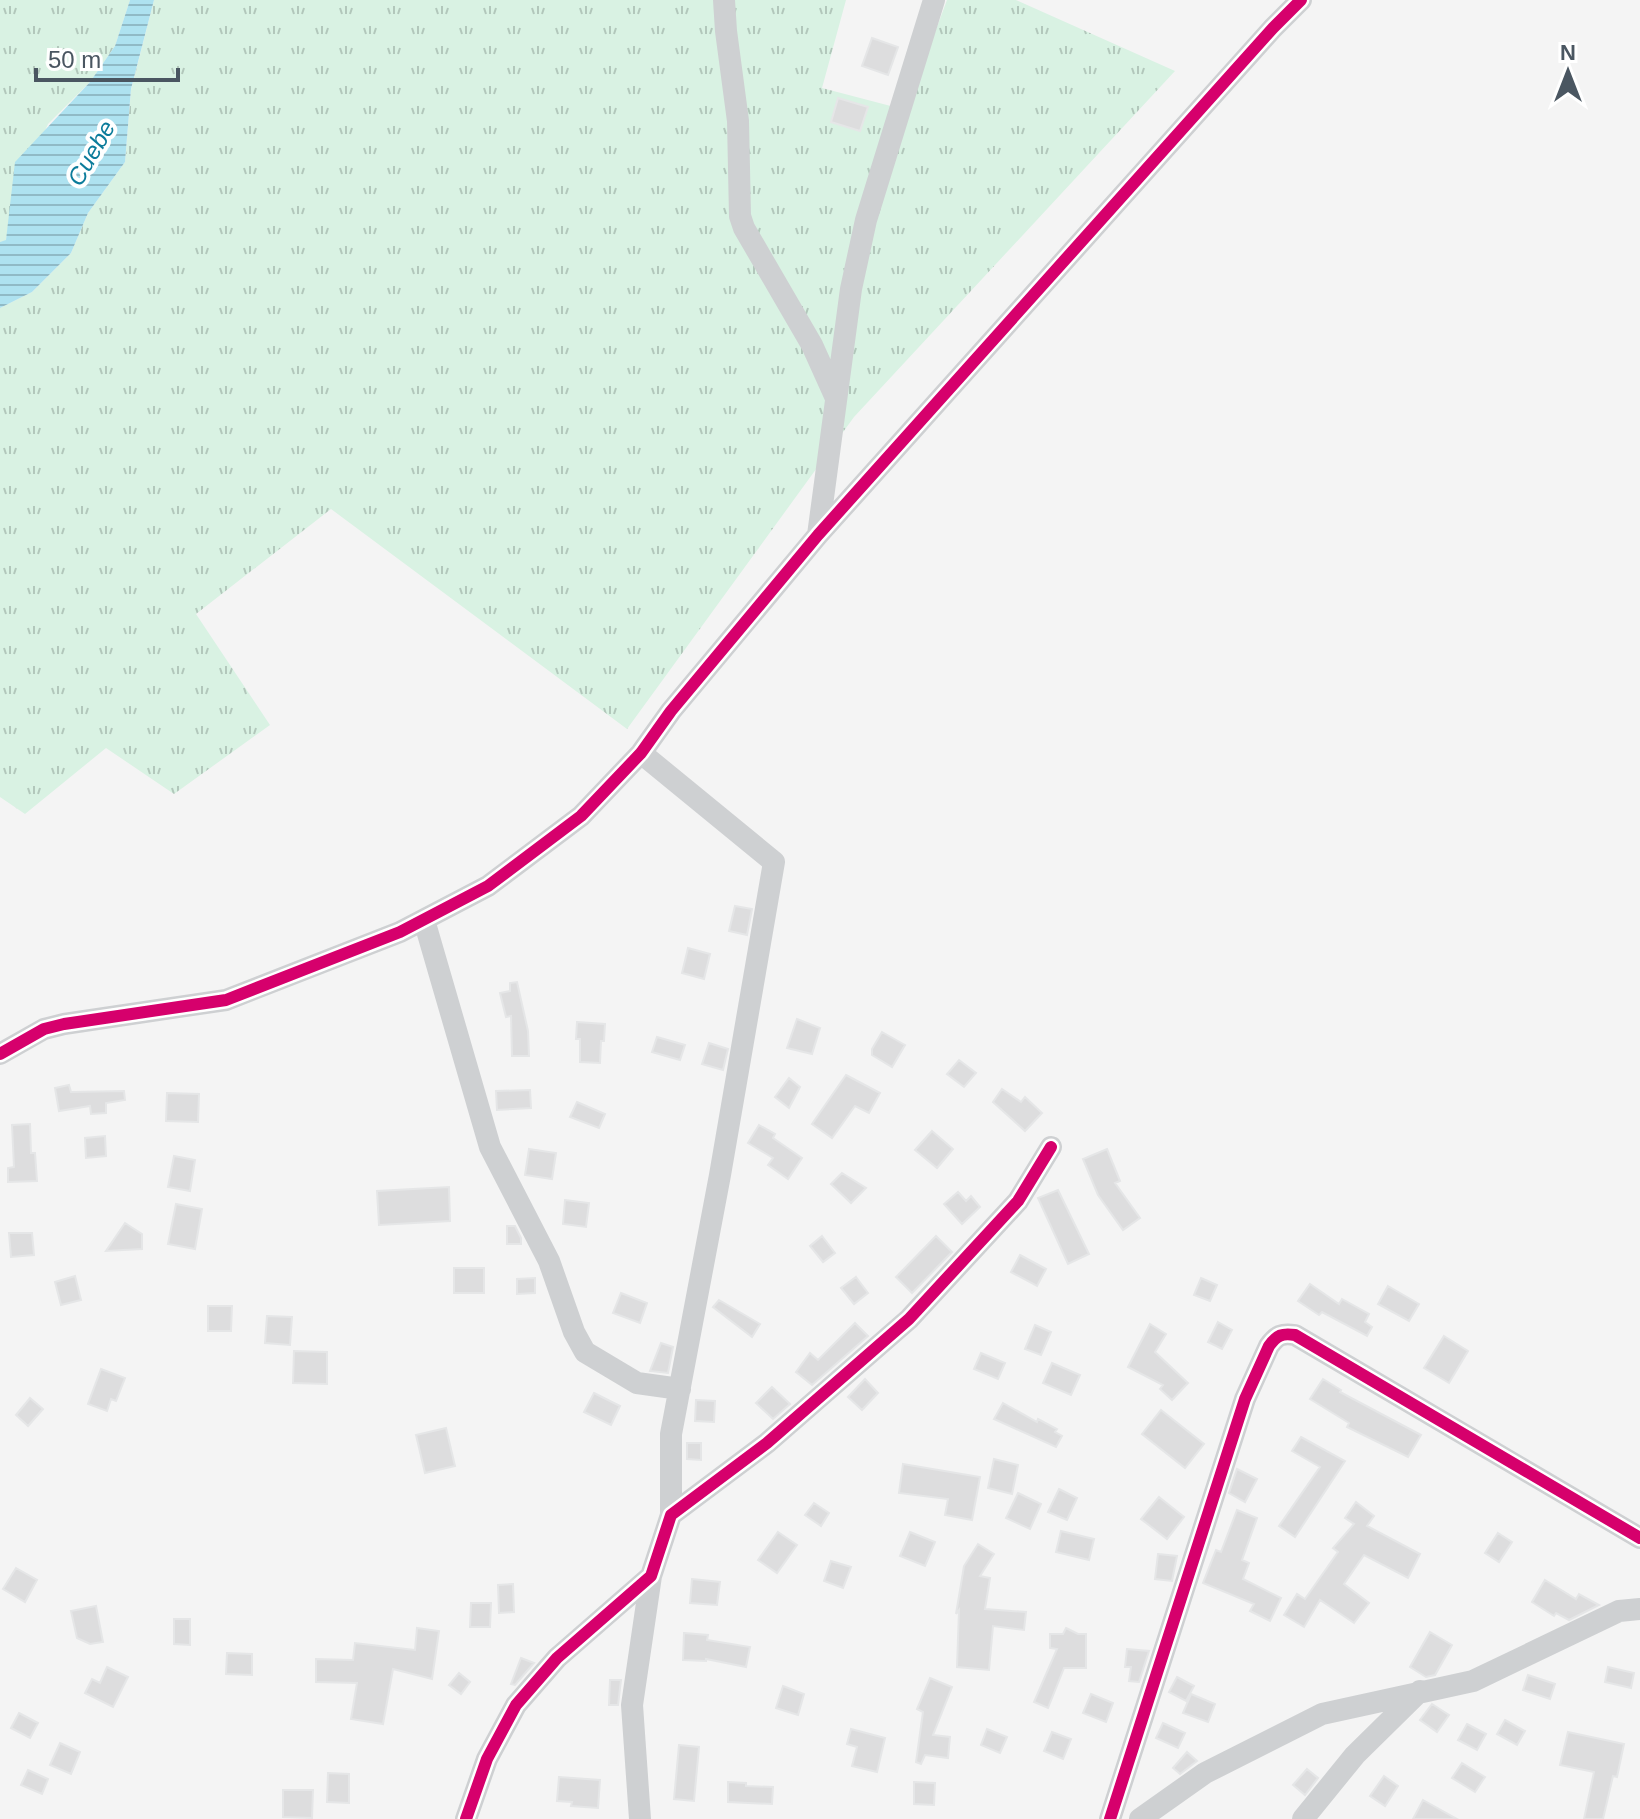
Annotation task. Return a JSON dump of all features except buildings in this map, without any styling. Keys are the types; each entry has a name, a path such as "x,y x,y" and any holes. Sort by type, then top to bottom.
{"street":[{"path":"724,0 738,121 740,216 812,345 835,396"},
{"path":"818,535 851,289 866,220 934,0"},
{"path":"0,1054 44,1029 64,1024 226,1000 400,932 488,886 581,816 641,753 671,711 818,535 1301,0"},
{"path":"640,1819 632,1705 651,1576 671,1515 671,1434 774,862 641,753"},
{"path":"424,920 490,1147 549,1261 574,1332 585,1352 637,1383 680,1389"},
{"path":"671,1515 767,1443 909,1319 1018,1201 1051,1147"},
{"path":"1110,1819 1245,1399 1269,1346 1283,1333 1295,1335 1640,1538"},
{"path":"466,1819 487,1759 516,1705 557,1658 651,1576"},
{"path":"1140,1819 1205,1773 1322,1714 1473,1681 1619,1611 1640,1609"},
{"path":"1303,1819 1355,1755 1420,1691"}],"green space":[{"path":"0,0 130,0 115,46 90,82 48,124 11,208 6,241 0,242"},
{"path":"154,0 846,0 822,88 906,110 947,0 1016,0 1175,71 854,417 627,729 331,509 196,614 270,725 174,794 106,748 25,814 0,797 0,308 32,292 71,253 88,213 125,162 131,90"}],"water":[{"name":"Cuebe","path":"130,0 154,0 131,89 125,162 88,213 71,253 32,292 0,308 0,242 6,240 15,162 90,82 115,46"}],"cycle path":[{"path":"0,1054 44,1029 64,1024 226,1000 400,932 488,886 581,816 641,753 671,711 818,535 1301,0"},
{"path":"466,1819 487,1759 516,1705 557,1658 651,1576 671,1515 767,1443 909,1319 1018,1201 1051,1147"},
{"path":"1110,1819 1245,1399 1269,1346 1280,1336 1295,1335 1640,1538"}]}
